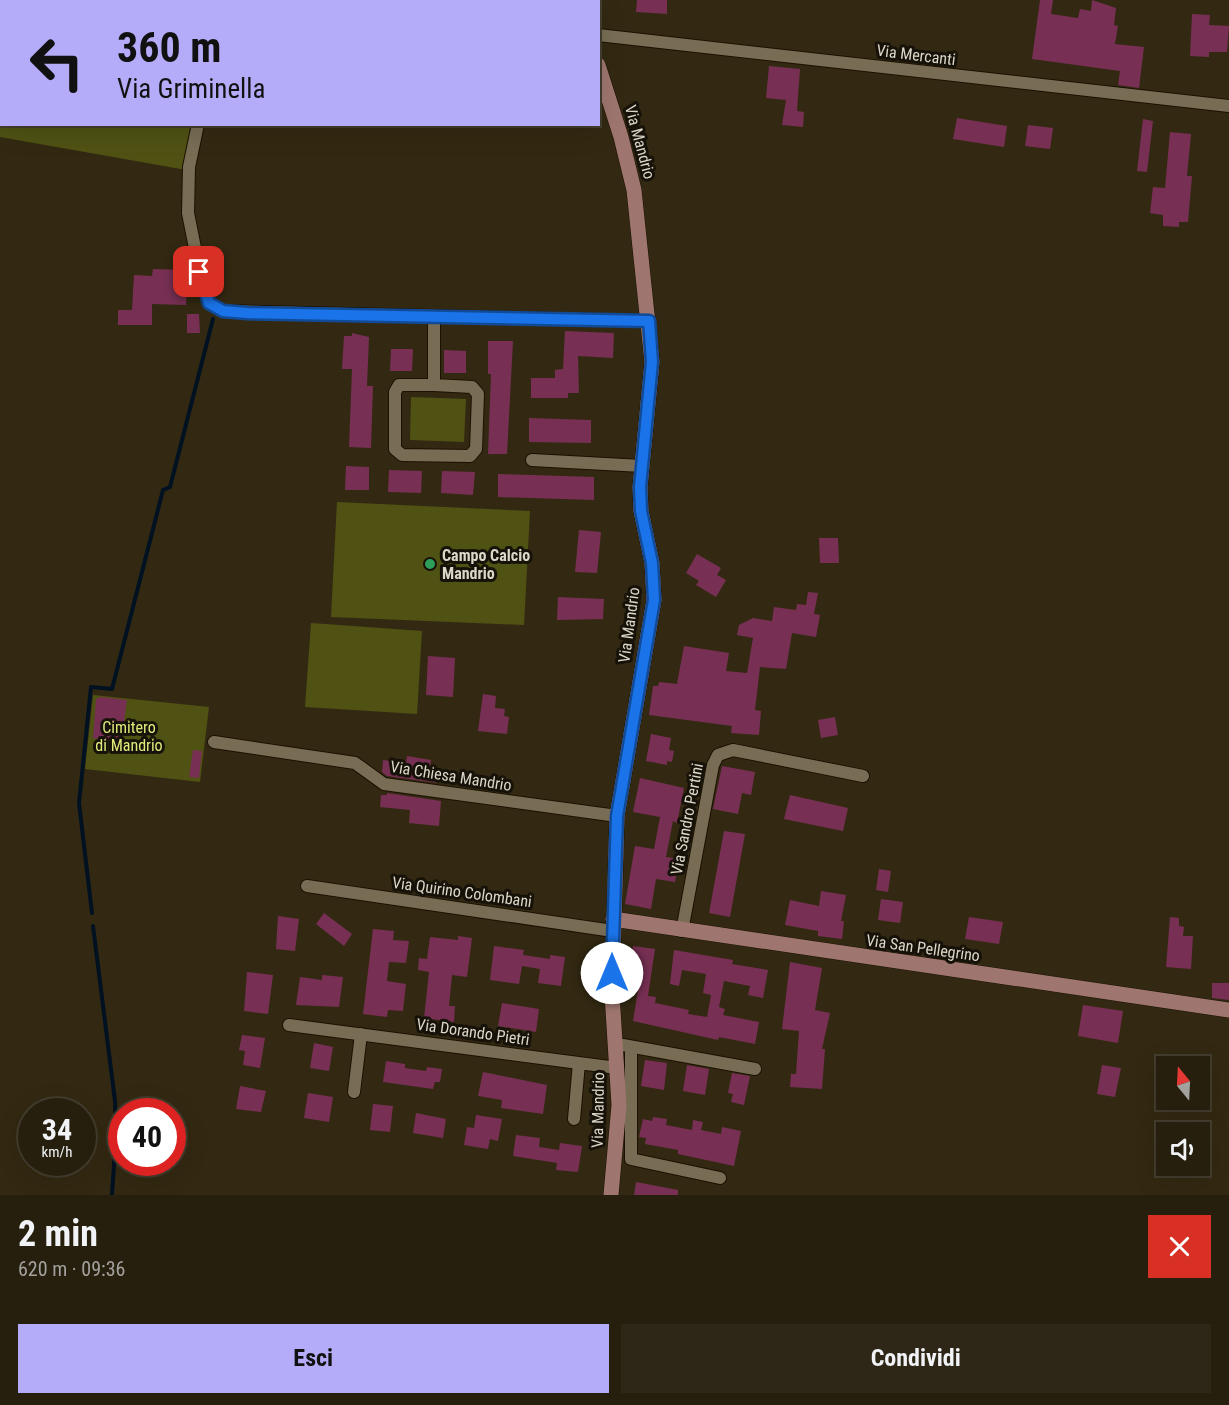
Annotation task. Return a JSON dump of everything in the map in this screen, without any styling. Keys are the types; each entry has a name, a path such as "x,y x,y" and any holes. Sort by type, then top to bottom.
{"street":[{"name":"Via Mercanti","path":"600,35 1229,106"},
{"name":"Via Mandrio","path":"600,72 630,172 652,362 642,466 641,511 652,563 654,600 617,816 613,925 623,1045 616,1068 619,1105 611,1195"},
{"path":"198,126 189,167 189,213 202,288 209,303 223,311 649,321"},
{"path":"434,317 434,385"},
{"path":"399,385 434,385 472,387 478,394 476,449 470,456 402,455 395,450 395,392 399,385"},
{"path":"532,460 642,466"},
{"name":"Via Chiesa Mandrio","path":"214,742 355,763 384,784 617,816"},
{"name":"Via Sandro Pertini","path":"682,931 713,765 718,755 733,750 863,776"},
{"name":"Via Quirino Colombani","path":"307,886 613,925"},
{"name":"Via San Pellegrino","path":"613,925 682,931 1229,1010"},
{"name":"Via Dorando Pietri","path":"289,1025 616,1068"},
{"path":"354,1092 361,1034"},
{"path":"720,1178 632,1160 623,1045 755,1069"},
{"path":"574,1119 579,1063"}],"green space":[{"path":"0,126 194,126 192,171 0,137"},
{"path":"411,397 466,399 464,442 410,440"},
{"name":"Campo Calcio Mandrio","path":"337,502 530,511 524,625 331,617"},
{"path":"311,623 422,631 417,714 305,707"},
{"name":"Cimitero di Mandrio","path":"93,695 209,707 200,782 85,769"}],"building":[{"path":"637,0 667,0 667,14 636,12"},
{"path":"1040,0 1053,0 1051,14 1078,18 1080,9 1091,11 1092,0 1116,8 1114,25 1118,26 1115,44 1144,47 1139,88 1118,85 1120,71 1032,59"},
{"path":"1192,14 1210,15 1209,25 1229,26 1227,52 1209,52 1209,57 1190,56"},
{"path":"769,66 800,69 797,111 804,112 803,127 782,125 786,100 766,98"},
{"path":"957,118 1007,126 1004,147 953,139"},
{"path":"1143,119 1153,121 1147,172 1137,171"},
{"path":"1028,125 1053,128 1050,149 1025,146"},
{"path":"1170,132 1191,134 1187,176 1192,176 1188,222 1179,222 1179,227 1163,226 1163,215 1150,213 1153,187 1165,188"},
{"path":"153,269 188,270 186,305 152,304 152,325 118,325 118,310 132,310 134,275 152,276"},
{"path":"187,314 199,314 200,333 187,333"},
{"path":"565,331 614,333 613,358 578,356 579,393 568,393 568,398 531,398 531,378 555,378 555,370 563,369"},
{"path":"352,333 369,337 367,386 373,386 371,448 349,447 352,369 342,369 344,336 352,336"},
{"path":"488,341 513,341 507,454 488,454 491,374 488,374"},
{"path":"391,349 413,349 412,371 390,371"},
{"path":"444,350 466,351 466,373 444,373"},
{"path":"529,418 591,420 591,443 529,442"},
{"path":"346,466 369,467 369,490 345,490"},
{"path":"389,470 422,471 421,493 388,492"},
{"path":"442,471 475,472 473,495 441,493"},
{"path":"498,474 594,477 594,500 498,497"},
{"path":"579,530 601,532 597,573 575,572"},
{"path":"819,538 838,538 839,563 820,563"},
{"path":"697,554 721,568 717,575 726,580 716,597 696,585 699,581 686,573"},
{"path":"808,592 818,593 814,614 820,615 816,637 792,633 786,669 760,667 755,710 761,711 759,735 731,733 732,726 649,715 653,686 658,686 659,682 677,684 684,646 729,653 726,671 747,673 753,638 737,635 739,625 753,618 772,621 774,607 796,610 797,604 806,605"},
{"path":"558,597 604,599 603,619 557,620"},
{"path":"428,656 455,658 453,697 426,695"},
{"path":"483,694 496,696 495,708 505,709 504,716 509,717 507,734 478,731"},
{"path":"101,697 127,700 121,742 93,738 96,699"},
{"path":"835,717 838,735 821,738 818,720"},
{"path":"651,734 671,738 669,750 674,751 672,762 667,761 667,765 646,761"},
{"path":"193,750 202,751 199,778 189,777"},
{"path":"407,756 431,760 430,768 439,770 437,783 387,776 382,772 383,760 406,763"},
{"path":"722,766 755,772 751,795 742,793 738,814 713,809"},
{"path":"640,778 684,788 677,823 673,821 666,857 679,859 675,882 656,879 651,909 625,904 635,846 654,849 660,817 633,812"},
{"path":"387,793 441,801 439,826 409,823 410,810 380,807 381,795 387,795"},
{"path":"790,795 848,808 843,831 784,819"},
{"path":"724,831 745,834 730,917 709,913"},
{"path":"879,869 891,871 888,892 876,890"},
{"path":"821,891 846,895 841,921 844,921 842,939 818,936 818,931 785,925 790,900 819,906"},
{"path":"881,899 903,902 900,923 878,920"},
{"path":"324,913 352,934 344,946 316,924"},
{"path":"278,916 299,919 295,951 276,949"},
{"path":"969,917 1003,922 999,944 965,939"},
{"path":"1170,917 1179,918 1179,926 1184,927 1183,936 1193,936 1191,969 1166,967"},
{"path":"373,929 394,931 393,940 409,941 406,963 389,962 387,981 406,984 403,1011 388,1010 387,1017 363,1014"},
{"path":"458,936 472,938 467,977 452,975 449,1006 455,1006 454,1022 424,1018 429,972 418,970 419,958 427,959 430,937 458,940"},
{"path":"494,946 524,950 523,955 550,959 550,955 565,957 561,986 538,983 540,969 522,966 519,984 490,980"},
{"path":"633,946 655,949 648,996 656,997 655,1003 689,1010 688,1014 707,1017 711,995 703,993 706,974 682,970 679,986 670,984 674,950 733,960 732,964 768,970 763,998 748,995 750,986 724,981 719,1007 725,1009 723,1015 759,1022 755,1044 719,1037 718,1040 633,1021 640,978 628,976"},
{"path":"790,962 822,968 815,1010 830,1013 822,1049 825,1049 822,1089 790,1087 791,1074 796,1074 799,1031 782,1029"},
{"path":"247,972 273,975 268,1014 244,1011"},
{"path":"322,975 343,977 339,1007 296,1005 300,977 322,980"},
{"path":"1212,983 1229,983 1229,1000 1212,998"},
{"path":"502,1003 539,1009 536,1032 498,1026"},
{"path":"1083,1005 1123,1011 1118,1043 1078,1036"},
{"path":"242,1035 265,1038 260,1068 243,1065 245,1051 239,1050"},
{"path":"314,1043 333,1047 329,1071 310,1068"},
{"path":"645,1060 667,1063 664,1090 641,1086"},
{"path":"386,1061 405,1064 405,1068 426,1071 427,1067 442,1069 440,1082 435,1082 433,1089 383,1082"},
{"path":"687,1065 709,1069 705,1095 683,1091"},
{"path":"1102,1065 1121,1068 1115,1097 1097,1094"},
{"path":"483,1072 547,1085 543,1114 501,1108 502,1100 478,1096"},
{"path":"732,1073 750,1076 744,1105 731,1102 733,1094 728,1093"},
{"path":"240,1086 266,1091 261,1112 236,1109"},
{"path":"308,1093 333,1097 329,1122 304,1118"},
{"path":"373,1104 393,1106 390,1132 370,1130"},
{"path":"416,1113 446,1119 443,1138 413,1133"},
{"path":"476,1115 502,1119 498,1141 490,1139 488,1149 464,1145 467,1127 474,1128"},
{"path":"653,1117 667,1119 666,1125 692,1130 693,1120 703,1122 701,1130 721,1134 722,1127 741,1131 734,1166 678,1154 678,1150 645,1144 646,1138 639,1137 643,1119 652,1121"},
{"path":"516,1135 540,1138 539,1147 559,1150 560,1143 582,1146 578,1172 556,1170 557,1163 513,1156"},
{"path":"636,1182 678,1190 678,1195 634,1195"}],"waterway":[{"path":"92,913 79,803 91,687 112,689 163,490 170,487 213,319"},
{"path":"93,926 115,1101 116,1134 112,1195"}],"place":[{"name":"Campo Calcio Mandrio","path":"430,564"}],"route":[{"path":"199,272 202,288 209,303 223,311 649,321 652,362 640,487 641,511 652,563 654,600 617,816 612,973"}]}
